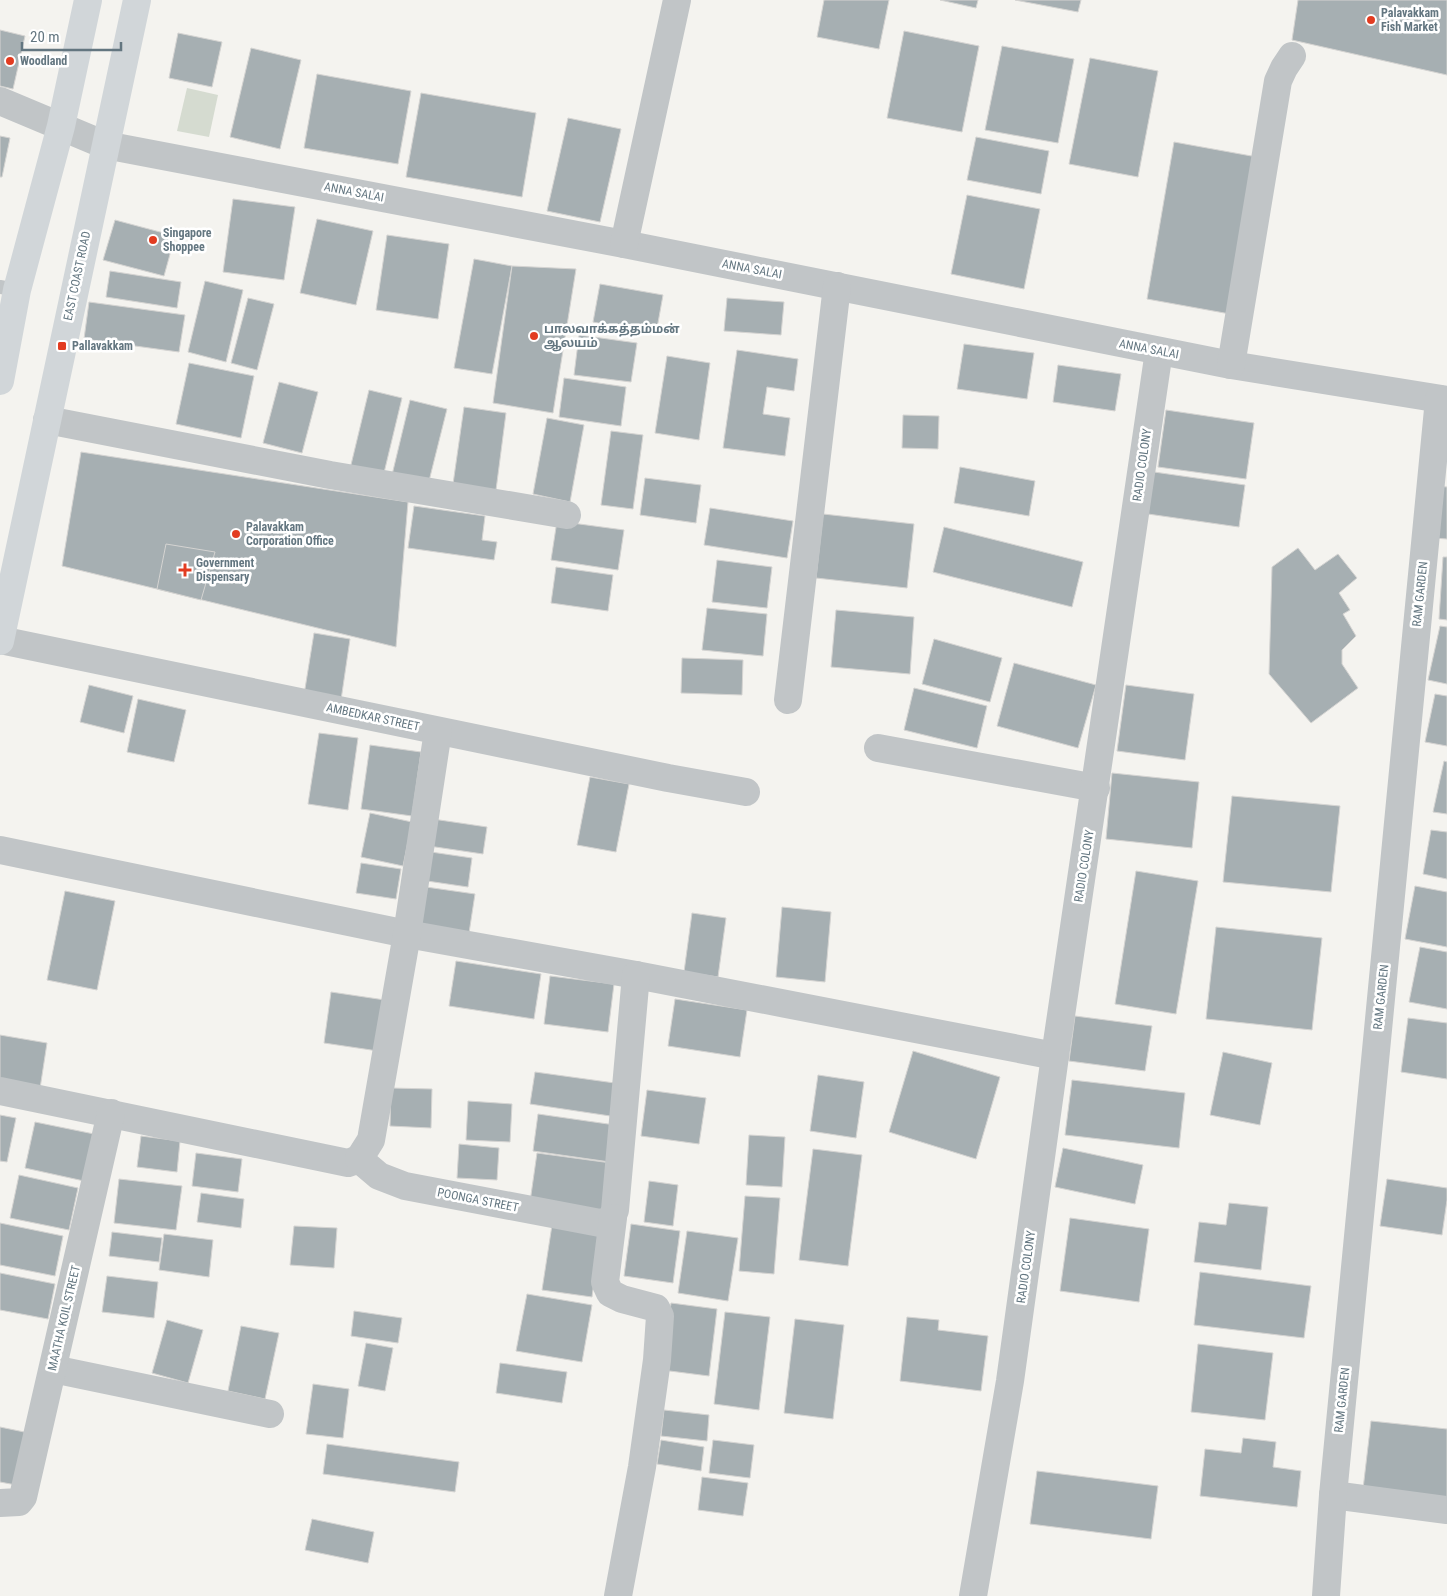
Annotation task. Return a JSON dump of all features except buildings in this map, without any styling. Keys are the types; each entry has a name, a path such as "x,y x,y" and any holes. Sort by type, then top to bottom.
{"main road":[{"path":"0,381 9,289 61,126 88,0"},
{"name":"EAST COAST ROAD","path":"0,641 137,0"}],"street":[{"path":"624,244 677,0"},
{"path":"1231,365 1278,81 1292,56"},
{"name":"ANNA SALAI","path":"0,101 105,145 624,244 1231,365 1443,399"},
{"path":"788,700 838,286"},
{"name":"RADIO COLONY","path":"973,1596 1010,1381 1159,351"},
{"name":"RAM GARDEN","path":"1326,1596 1333,1495 1443,399"},
{"path":"47,420 330,475 567,515"},
{"name":"AMBEDKAR STREET","path":"0,641 668,778 746,792"},
{"path":"0,1091 348,1164 359,1159 371,1140 407,934 438,731"},
{"path":"878,748 1096,788"},
{"path":"0,850 407,934 636,975 1056,1056"},
{"path":"618,1596 642,1467 657,1360 660,1316 656,1308 622,1299 610,1293 604,1282 612,1218 615,1210 636,975"},
{"name":"MAATHA KOIL STREET","path":"0,1503 19,1502 23,1497 111,1113"},
{"name":"POONGA STREET","path":"359,1159 378,1176 405,1186 600,1223 608,1222 612,1218"},
{"path":"53,1369 270,1414"},
{"path":"1333,1495 1447,1510"}],"shaded area":[{"path":"187,88 218,95 209,137 177,131"}],"place":[{"name":"Palavakkam Fish Market","path":"1371,20"},
{"name":"Woodland","path":"10,61"},
{"name":"Singapore Shoppee","path":"153,240"},
{"name":"பாலவாக்கத்தம்மன் ஆலயம்","path":"534,336"},
{"name":"Pallavakkam","path":"62,346"},
{"name":"Palavakkam Corporation Office","path":"236,534"},
{"name":"Government Dispensary","path":"185,570"}]}
